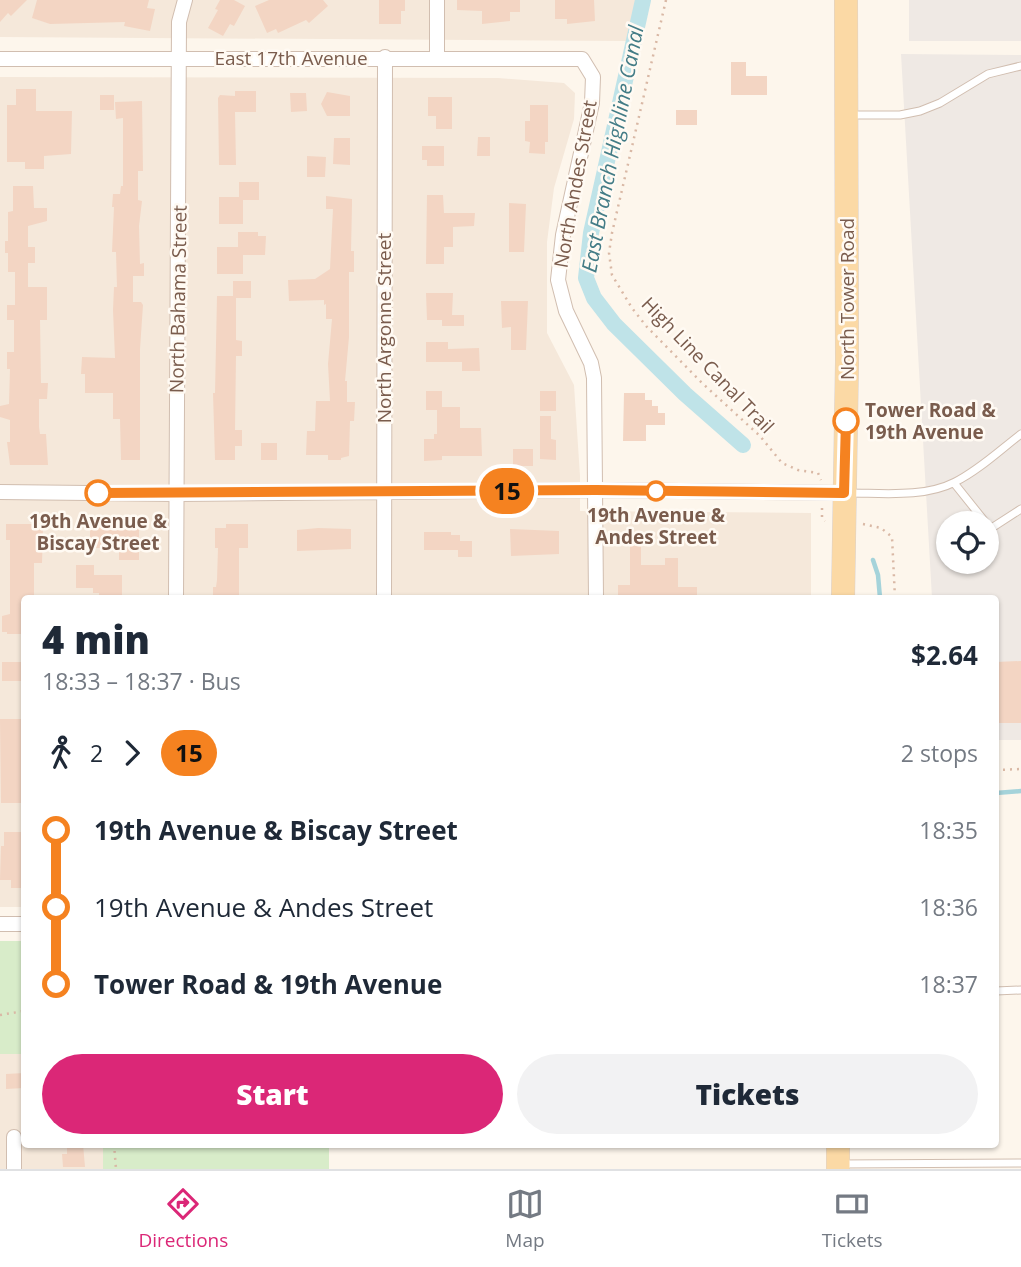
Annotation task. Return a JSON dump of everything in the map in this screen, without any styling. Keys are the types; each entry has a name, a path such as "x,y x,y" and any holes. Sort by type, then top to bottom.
{"main road":[{"name":"North Tower Road","path":"843,595 847,362 846,0"}],"street":[{"name":"North Bahama Street","path":"176,595 181,59 179,22 185,0"},
{"path":"437,0 437,58"},
{"name":"North Argonne Street","path":"384,595 385,58"},
{"name":"East 17th Avenue","path":"0,59 582,59"},
{"name":"North Andes Street","path":"582,59 593,77 592,103 563,235 558,280 566,311 591,363 594,377 596,595"},
{"path":"0,492 177,494 596,490 844,493"},
{"path":"0,924 21,924"},
{"path":"14,1137 14,1169"}],"lane":[{"path":"848,115 900,115 920,111 940,103 988,74 1021,66"},
{"path":"844,493 897,493 954,483 1021,434"},
{"path":"954,483 976,511"},
{"path":"999,523 1021,509"},
{"path":"999,991 1021,990"},
{"path":"838,1159 1021,1163"}],"path":[{"name":"High Line Canal Trail","path":"666,0 612,233 612,275 623,296 648,327 702,383 760,436 782,463 820,475"},
{"path":"863,524 881,528 892,537 895,595"},
{"path":"999,770 1021,769"},
{"path":"0,1014 21,1012"},
{"path":"114,1148 116,1169"}],"shaded area":[{"path":"0,0 636,0 628,41 0,37"},
{"path":"909,0 1021,0 1021,41 909,41"},
{"path":"901,54 1021,55 1021,740 999,740 999,595 932,595"},
{"path":"0,77 498,78 564,83 575,93 574,119 554,188 547,242 547,333 574,385 580,511 811,513 811,595 21,595 21,907 0,907"},
{"path":"0,941 21,941 21,1148 329,1148 329,1169 0,1169"}],"green space":[{"path":"0,941 21,941 21,1054 0,1054"},
{"path":"103,1148 329,1148 329,1169 103,1169"}],"building":[{"path":"0,0 27,0 11,16 8,13 0,22"},
{"path":"37,0 149,0 147,8 155,9 150,31 124,26 125,22 50,24 32,18"},
{"path":"220,0 234,0 245,6 234,26 230,24 223,36 208,28 218,10 215,9"},
{"path":"269,0 323,0 328,6 309,23 306,20 278,33 276,29 267,33 255,6"},
{"path":"379,0 405,0 405,11 401,11 401,24 379,24"},
{"path":"457,0 520,0 520,12 510,12 510,21 482,24 482,11 457,10"},
{"path":"555,0 594,0 595,21 567,24 567,19 555,19"},
{"path":"731,62 746,62 746,76 767,76 767,95 731,95"},
{"path":"16,89 36,89 36,111 72,111 71,154 44,156 44,169 25,169 25,162 7,162 7,105 16,105"},
{"path":"235,91 256,91 256,112 235,112 236,165 219,165 218,98 220,95 235,96"},
{"path":"327,92 350,96 350,116 327,116 321,104"},
{"path":"290,93 306,93 307,111 291,112"},
{"path":"100,95 114,95 114,110 100,110"},
{"path":"428,97 452,97 452,129 436,129 436,116 428,116"},
{"path":"142,101 143,171 138,171 138,200 142,201 139,226 140,264 144,263 144,276 133,276 133,302 141,302 143,305 140,349 140,460 121,460 120,419 113,419 113,393 85,393 85,374 81,374 82,357 115,358 113,310 114,287 117,287 116,252 112,252 112,207 113,194 120,194 123,186 123,118 116,119 115,102"},
{"path":"530,105 548,105 548,142 545,142 545,154 529,153 530,142 525,141 525,121 530,121"},
{"path":"676,110 697,110 697,125 676,125"},
{"path":"478,137 490,137 490,156 477,156"},
{"path":"334,138 350,138 350,165 333,164"},
{"path":"422,146 444,146 444,166 427,166 427,160 422,160"},
{"path":"307,156 326,157 325,177 307,177"},
{"path":"239,182 259,182 259,200 243,200 243,224 219,224 219,197 239,197"},
{"path":"13,186 33,186 34,208 47,208 47,221 28,226 28,247 35,247 35,263 28,263 28,287 47,287 47,320 40,320 41,383 48,383 47,399 39,399 39,427 40,434 46,434 48,465 10,465 7,442 10,442 10,420 0,417 0,406 9,404 10,369 7,369 7,352 14,352 14,320 7,320 7,305 15,305 15,272 8,272 8,253 5,253 5,241 8,241 8,212 13,211"},
{"path":"427,195 443,195 444,213 475,213 474,226 453,227 453,247 444,247 444,264 426,264"},
{"path":"326,196 352,199 351,251 354,251 354,272 349,272 349,337 345,381 347,402 355,402 354,421 350,421 349,456 341,460 328,460 328,455 306,455 307,431 315,431 316,401 330,401 328,364 332,319 326,319 324,300 289,301 288,280 315,279 330,269 333,209 326,209"},
{"path":"509,203 526,204 524,252 509,252"},
{"path":"238,232 258,232 258,236 266,236 265,255 243,255 243,274 217,274 217,247 238,247"},
{"path":"233,281 251,281 251,298 236,298 236,340 242,341 242,356 236,356 235,430 242,430 242,446 235,446 235,460 215,460 213,393 217,296 233,296"},
{"path":"426,293 453,293 452,315 464,315 464,326 442,326 442,320 427,320"},
{"path":"501,301 528,301 526,350 511,350 511,327 502,328"},
{"path":"426,342 448,342 448,349 479,348 480,371 462,371 462,362 426,362"},
{"path":"426,391 442,391 442,407 460,407 460,428 481,428 482,456 442,456 442,460 424,461 424,439 434,439 434,434 437,434 437,410 426,410"},
{"path":"540,391 556,391 556,411 540,411"},
{"path":"624,393 645,393 645,400 652,400 652,406 658,406 658,413 665,413 665,425 646,425 646,441 623,441"},
{"path":"540,416 551,416 551,439 556,440 556,460 540,459"},
{"path":"261,443 277,443 277,460 261,460"},
{"path":"513,449 533,449 533,466 513,466"},
{"path":"6,524 34,524 34,527 43,527 42,563 34,563 34,595 21,595 21,634 2,632 2,616 10,614 10,540 6,540"},
{"path":"226,524 248,524 248,548 239,548 239,595 213,595 217,580 218,548 215,548 215,528 226,528"},
{"path":"90,528 139,528 139,560 119,560 119,548 90,548"},
{"path":"351,529 351,549 297,551 297,530"},
{"path":"510,529 559,531 559,554 511,556"},
{"path":"424,532 451,532 451,535 460,535 460,541 472,541 472,557 458,557 458,550 424,550"},
{"path":"630,546 641,546 641,565 665,565 665,558 678,558 678,587 697,587 697,595 618,595 618,585 630,585"},
{"path":"76,565 94,565 94,575 122,575 122,595 99,595 93,593 93,588 76,588"},
{"path":"1021,661 1021,723 999,723 999,662"},
{"path":"2,662 21,662 21,681 2,681"},
{"path":"0,719 21,719 21,803 1,803"},
{"path":"4,832 21,832 21,888 11,888 11,880 0,880 1,846 4,846"},
{"path":"21,1073 21,1088 6,1089 6,1074"},
{"path":"67,1148 83,1148 85,1167 63,1167 62,1154 67,1154"}],"waterway":[{"name":"East Branch Highline Canal","path":"643,0 591,233 586,278 594,298 614,324 685,394 743,445"},
{"path":"873,560 880,595"},
{"path":"999,793 1021,791"}],"bus line":[{"name":"15","path":"98,493 596,490 844,493 846,421"}],"place":[{"name":"Tower Road & 19th Avenue","path":"846,421"},
{"name":"19th Avenue & Andes Street","path":"656,491"},
{"name":"19th Avenue & Biscay Street","path":"98,493"}]}
